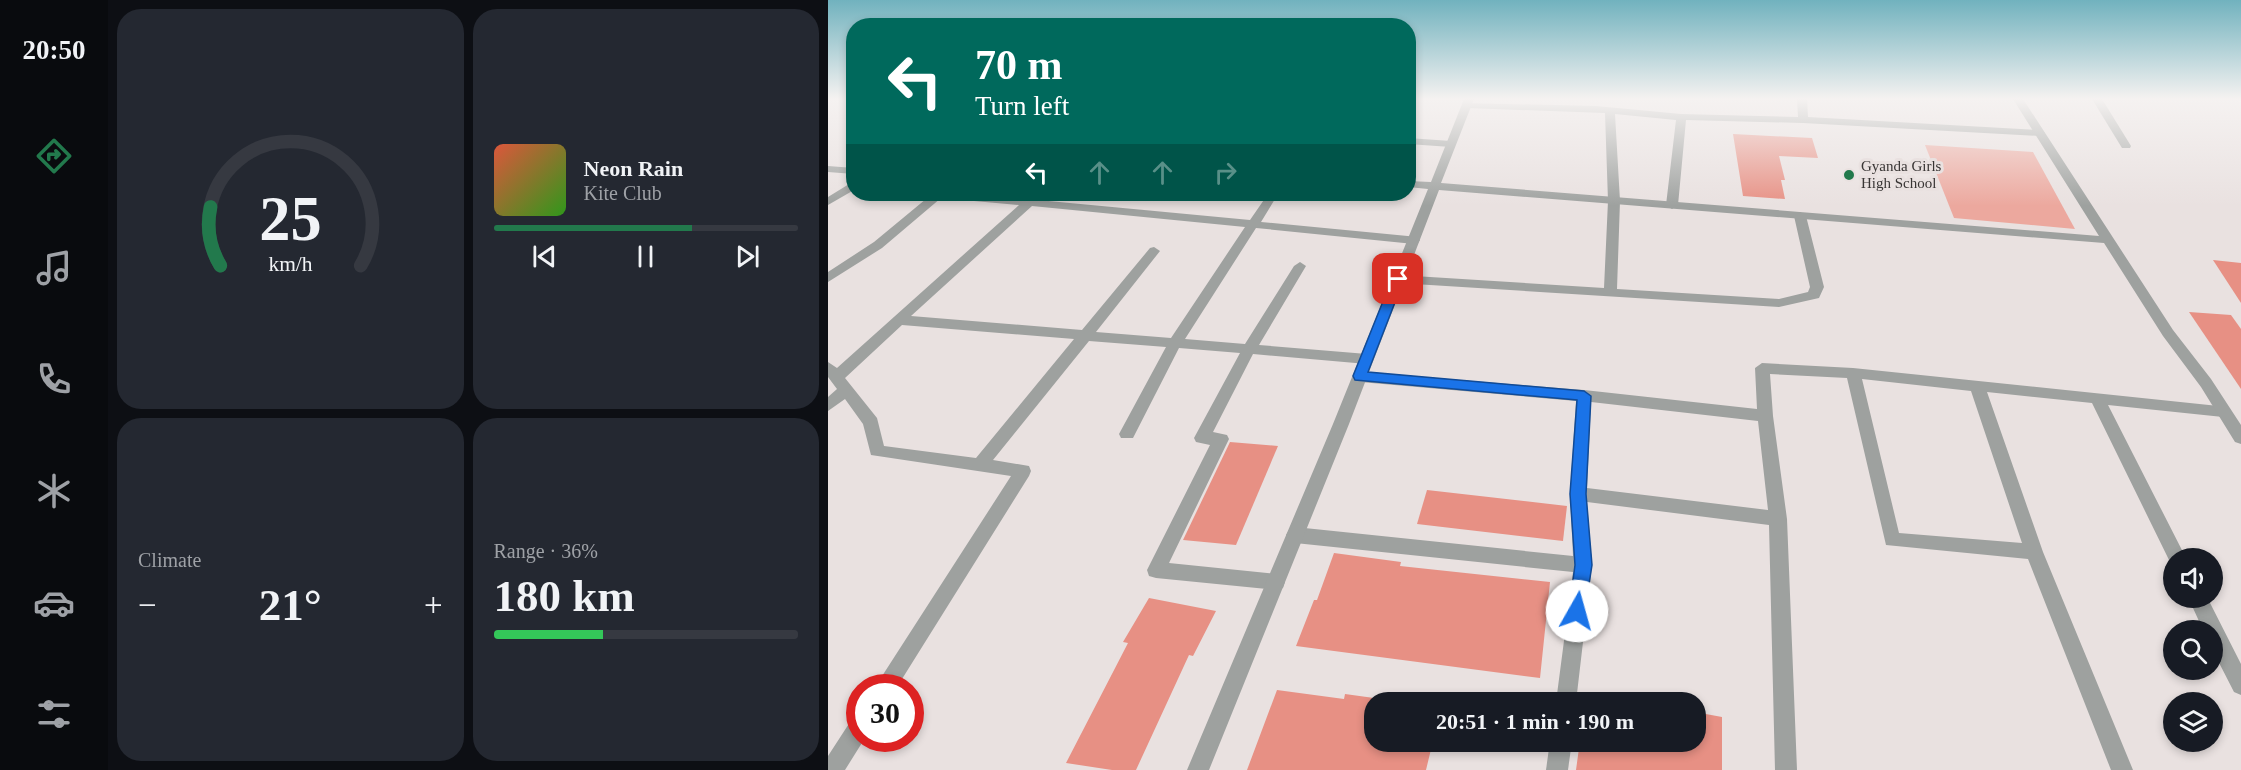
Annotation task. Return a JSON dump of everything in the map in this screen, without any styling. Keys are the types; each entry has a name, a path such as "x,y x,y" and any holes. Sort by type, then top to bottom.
{"street":[{"path":"1198,770 1367,359 1455,135"},
{"path":"1610,291 1614,201 1611,135"},
{"path":"1672,205 1679,135"},
{"path":"2041,135 2168,333 2241,438"},
{"path":"2119,135 2126,146"},
{"path":"1416,142 1451,144"},
{"path":"828,169 846,170"},
{"path":"1416,185 2109,240"},
{"path":"828,202 846,190"},
{"path":"828,278 878,245 930,201"},
{"path":"828,405 837,378 1031,201"},
{"path":"1059,201 1251,224 1414,240"},
{"path":"1127,434 1175,343 1268,201"},
{"path":"1398,279 1779,303 1814,295 1817,287 1800,216"},
{"path":"980,465 1154,251"},
{"path":"1276,582 1156,570 1221,439 1202,438 1249,350 1300,266"},
{"path":"899,320 1367,359"},
{"path":"1786,770 1778,519 1765,416 1762,368 1853,373 2223,411"},
{"path":"1853,373 1892,540 2034,552"},
{"path":"1360,376 1584,396 1765,416"},
{"path":"837,378 871,422 877,451 1023,471 893,674"},
{"path":"1977,386 2034,552 2122,770"},
{"path":"1567,692 1583,565 1578,494 1584,396"},
{"path":"2097,398 2172,548"},
{"path":"1578,494 1778,519"},
{"path":"1295,535 1583,565"},
{"path":"2202,608 2241,685"},
{"path":"832,770 846,748"},
{"path":"1557,770 1559,752"}],"shaded area":[{"path":"1925,145 2033,152 2075,229 1954,218"}],"building":[{"path":"1733,135 1812,138 1818,158 1779,156 1785,180 1781,180 1785,199 1743,196"},
{"path":"2213,260 2241,263 2241,303"},
{"path":"2189,312 2231,315 2241,329 2241,389"},
{"path":"1230,442 1278,446 1236,545 1183,540"},
{"path":"1427,490 1567,506 1563,541 1417,524"},
{"path":"1334,553 1401,562 1400,566 1550,582 1540,678 1296,646 1314,600 1317,600"},
{"path":"1149,598 1216,611 1193,656 1189,655 1136,770 1112,770 1066,763 1128,643 1123,642"},
{"path":"1277,690 1344,699 1345,694 1364,697 1364,752 1430,752 1426,770 1247,770"},
{"path":"1706,714 1722,717 1722,770 1576,770 1578,752 1706,752"}],"place":[{"name":"Gyanda Girls High School","path":"1849,175"}],"route":[{"path":"1398,279 1360,376 1584,396 1578,494 1583,565 1577,611"}]}
